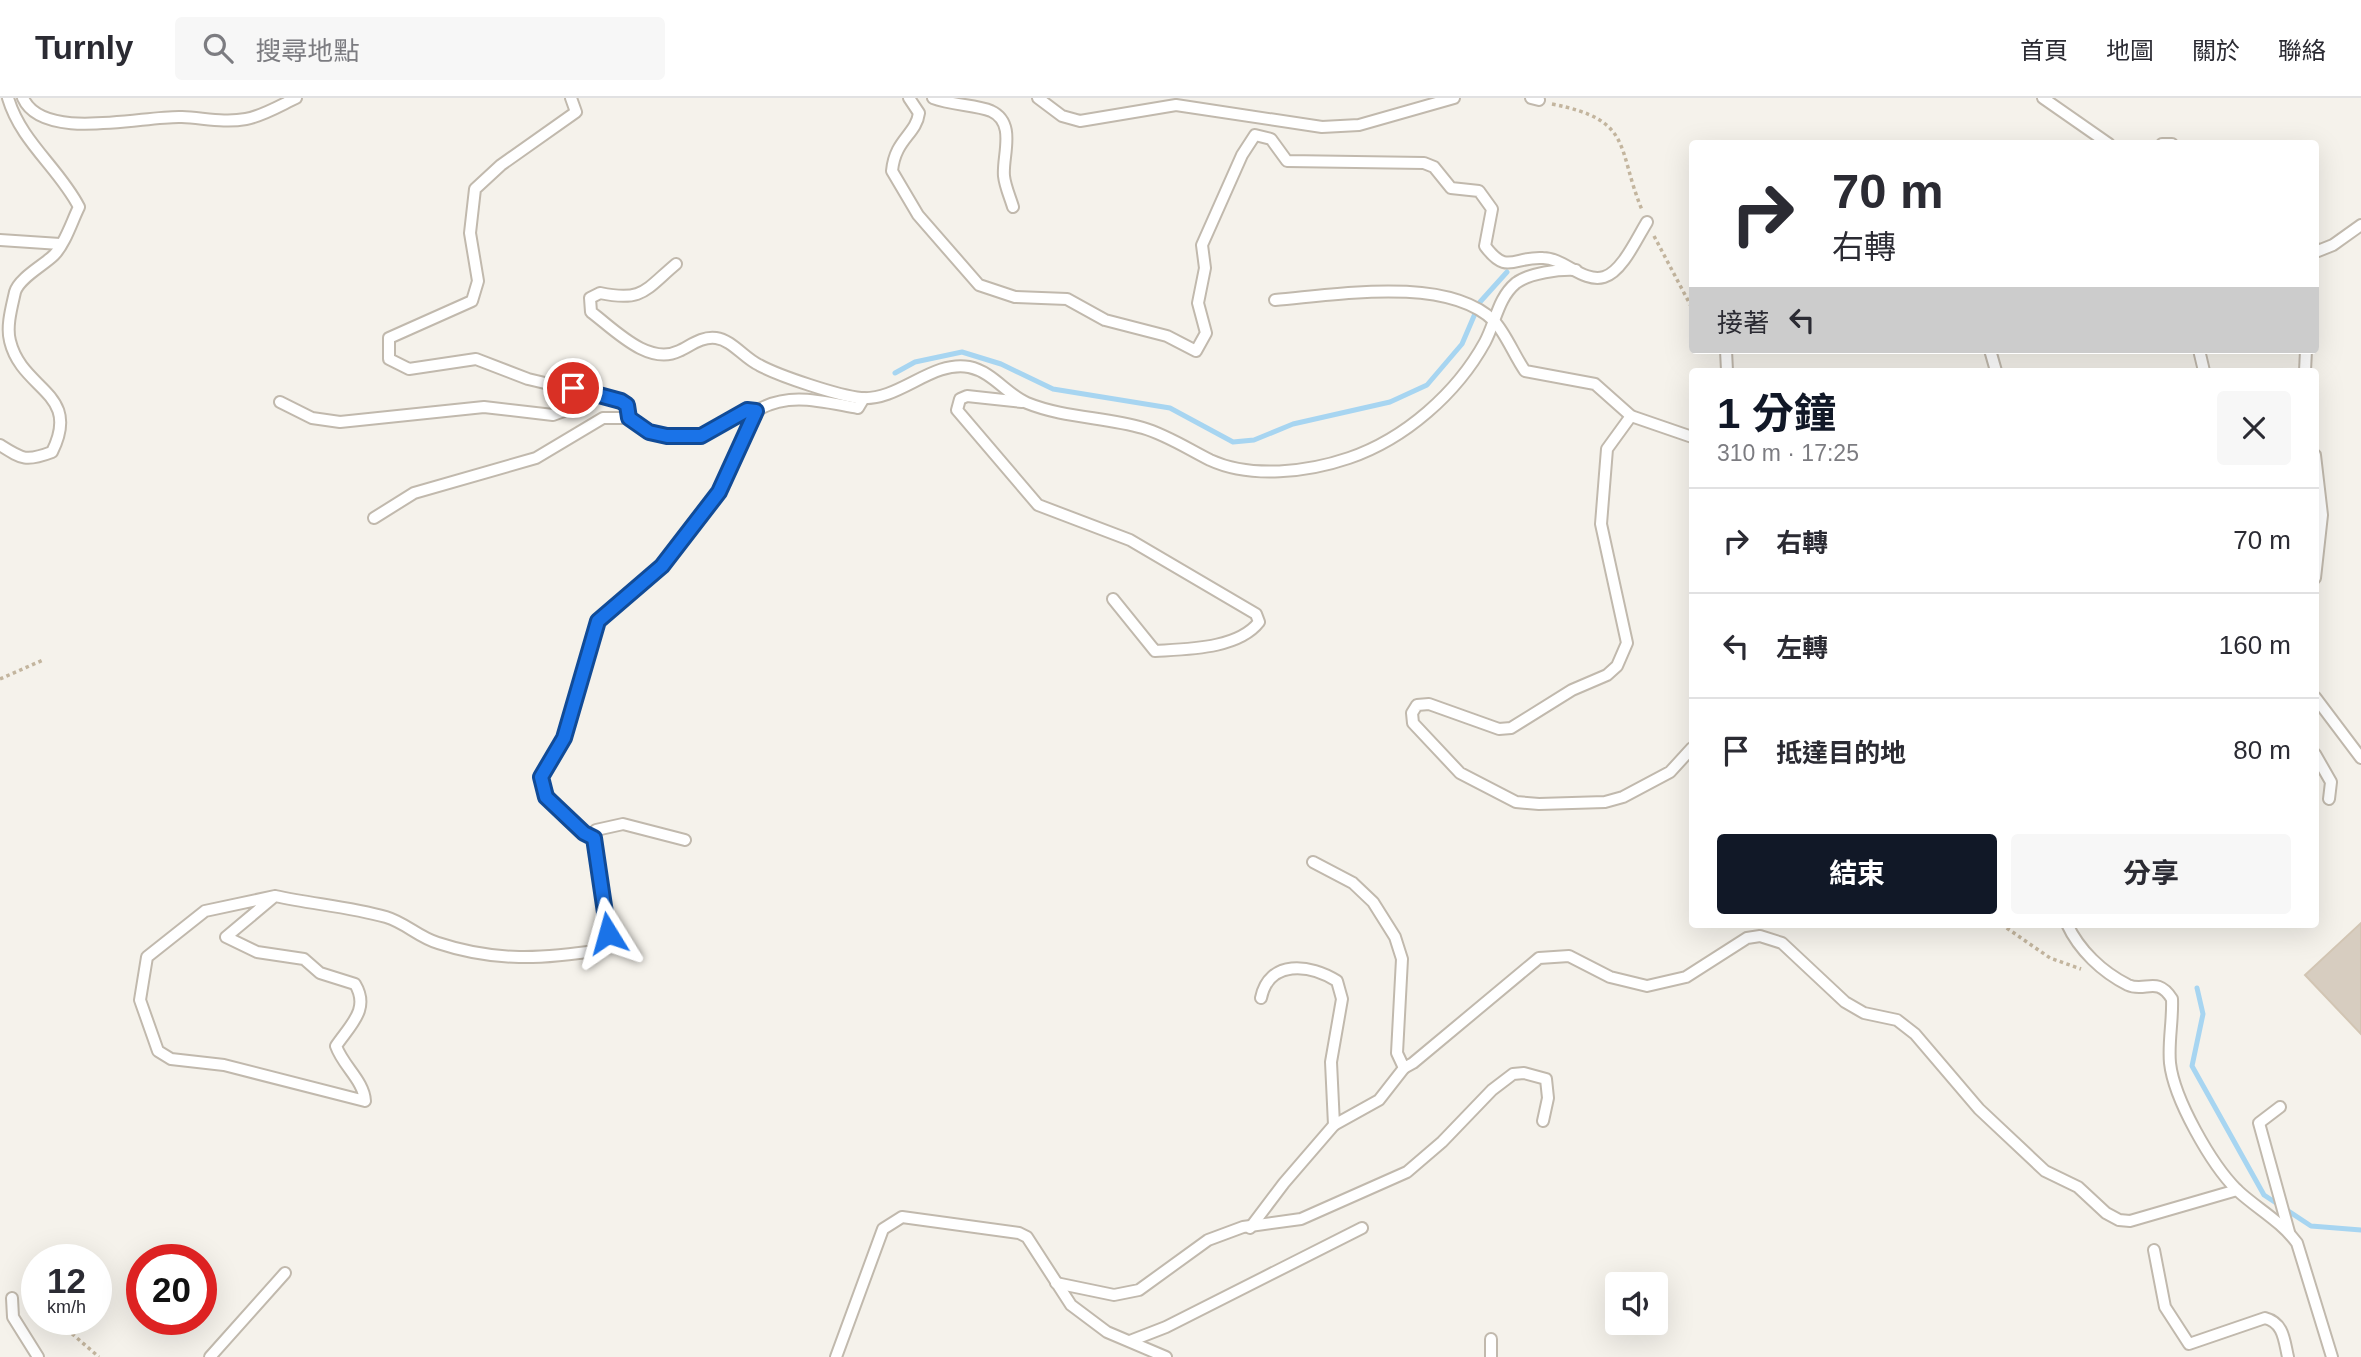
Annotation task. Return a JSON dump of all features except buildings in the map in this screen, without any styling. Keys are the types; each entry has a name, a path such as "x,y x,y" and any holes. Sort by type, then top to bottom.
{"lane":[{"path":"0,445 22,459 36,458 52,452 61,433 63,417 52,400 20,365 10,341 9,328 16,288 57,253 79,207 71,191 33,147 13,116 8,98"},
{"path":"23,98 25,103 46,117 89,126 181,117 209,122 248,119 296,98"},
{"path":"571,98 576,112 501,164 475,190 470,233 478,281 472,301 389,338 389,359 409,369 476,359 528,379 596,393 627,405 629,418"},
{"path":"909,98 919,113 918,123 900,142 892,171 918,215 979,285 1015,297 1067,299 1105,320 1167,335 1196,351 1206,333 1198,303 1205,268 1202,245 1242,155 1255,135 1271,139 1287,161 1424,163 1434,167 1451,188 1479,191 1492,209 1485,246 1495,260 1517,263 1544,257 1591,278 1613,273 1647,222"},
{"path":"933,98 952,105 991,111 1001,120 1007,137 1004,176 1013,207"},
{"path":"1038,98 1062,116 1080,121 1176,105 1322,127 1359,125 1454,98"},
{"path":"2043,98 2103,140"},
{"path":"2319,251 2333,245 2361,225"},
{"path":"0,240 60,244"},
{"path":"676,264 642,293 627,299 600,293 590,298 591,312 650,354 676,353 701,340 715,338 728,342 759,366 864,398 891,393 953,366 969,367 992,377 1024,402"},
{"path":"1113,599 1155,651 1191,649 1250,634 1259,622 1256,614 1130,540 1038,505 957,410 960,399 967,396 1024,402 1141,428 1162,435 1213,461 1248,471 1288,470 1349,458 1387,441 1450,392 1474,361 1496,322 1501,298 1519,281 1563,269 1576,270"},
{"path":"1275,300 1399,290 1461,302 1496,322 1525,370 1595,384 1630,416 1689,436"},
{"path":"280,402 312,418 340,422 484,407 553,415 575,407 596,393"},
{"path":"594,838 584,833 546,797 541,777 564,738 598,621 662,566 719,492 756,411 769,403 803,397 858,408 864,398"},
{"path":"374,518 414,493 536,458 603,418 629,418 649,432 667,436 701,436 747,410 756,411"},
{"path":"1630,416 1607,449 1601,524 1628,643 1617,666 1607,675 1572,691 1511,728 1499,729 1429,704 1417,705 1412,713 1413,723 1460,773 1516,802 1605,802 1623,797 1670,772 1689,751"},
{"path":"2319,489 2322,515 2319,542"},
{"path":"2319,702 2361,758"},
{"path":"2319,761 2331,782 2329,799"},
{"path":"275,896 226,937 257,952 304,959 320,974 355,984 362,996 362,1006 337,1046 340,1057 365,1093 365,1101 224,1065 171,1059 158,1051 140,1000 147,957 205,911 275,896 384,917 408,925 423,938 440,944 506,957 542,959 601,950 608,933 594,838 596,830 623,824 685,839"},
{"path":"1313,862 1353,883 1373,902 1395,937 1402,959 1397,1053 1404,1068"},
{"path":"2069,928 2075,942 2093,960 2131,987 2156,985 2167,991 2172,999 2170,1062 2174,1085 2221,1172 2237,1190 2289,1232 2297,1243 2332,1357"},
{"path":"1250,1228 1284,1183 1335,1125 1378,1100 1404,1068 1539,958 1569,956 1610,976 1647,986 1686,977 1747,938 1760,936 1782,943 1845,1002 1864,1013 1897,1020 1914,1034 1979,1109 2045,1171 2078,1187 2113,1217 2130,1221 2237,1190"},
{"path":"1261,999 1264,985 1272,976 1290,967 1319,969 1337,981 1342,999 1331,1062 1335,1125"},
{"path":"1056,1283 1114,1295 1139,1290 1208,1240 1243,1227 1301,1219 1407,1172 1442,1142 1492,1090 1513,1074 1524,1073 1546,1080 1548,1098 1543,1121"},
{"path":"2280,1107 2259,1123 2289,1232"},
{"path":"835,1357 883,1228 902,1217 1019,1233 1027,1237 1071,1305 1107,1332 1166,1357"},
{"path":"1130,1341 1166,1327 1362,1228"},
{"path":"2154,1250 2165,1307 2189,1344 2265,1318 2275,1321 2282,1330 2288,1357"},
{"path":"210,1357 285,1273"},
{"path":"12,1298 13,1318 38,1357"},
{"path":"1491,1339 1492,1357"}],"path":[{"path":"1535,99 1604,122 1618,135 1627,157 1631,182 1647,222 1689,302"},
{"path":"0,679 43,660"},
{"path":"2007,928 2050,958 2085,970"},
{"path":"73,1335 99,1357"}],"waterway":[{"path":"895,373 915,362 962,352 1001,364 1053,389 1170,408 1233,442 1254,440 1293,424 1390,402 1427,385 1462,344 1480,302 1507,272"},
{"path":"2197,988 2203,1014 2192,1066 2264,1195 2311,1226 2361,1230"}],"route":[{"path":"573,388 621,401 627,405 629,418 649,432 667,436 701,436 747,410 756,411 719,492 662,566 598,621 564,738 541,777 546,797 584,833 594,838 608,933"}]}
